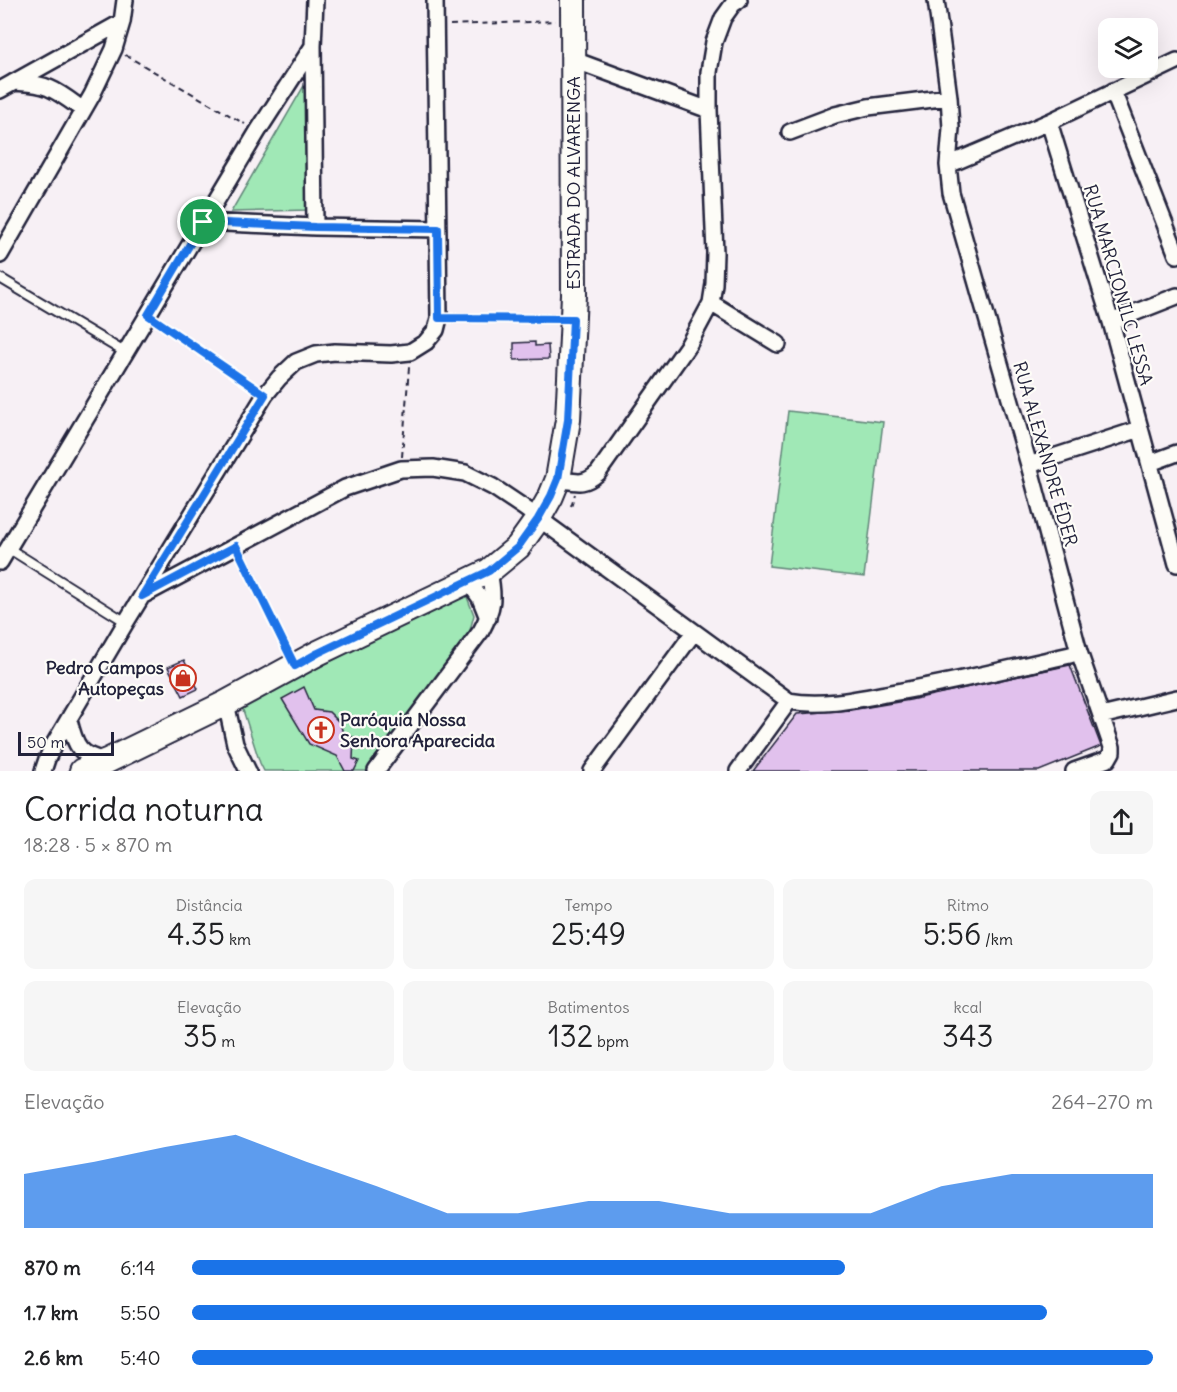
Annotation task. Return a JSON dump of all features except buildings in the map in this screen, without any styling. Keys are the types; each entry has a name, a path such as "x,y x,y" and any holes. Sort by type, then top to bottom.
{"main road":[{"name":"ESTRADA DO ALVARENGA","path":"82,771 226,703 318,653 478,576 518,547 538,519 558,479 568,420 573,319 573,10"}],"street":[{"path":"0,255 92,95 114,49 122,22 125,0"},
{"path":"315,0 313,46 315,227"},
{"path":"44,771 54,744 126,622 265,395 279,378 296,362 316,354 410,352 426,342 435,330 439,318 435,0"},
{"path":"558,479 588,481 598,473 689,344 711,303 715,253 709,72 714,42 723,18 733,4 739,0"},
{"name":"RUA ALEXANDRE ÉDER","path":"936,0 949,97 951,128 948,165 951,193 1029,465 1079,652 1112,752 1108,759 1074,771"},
{"path":"0,90 122,22"},
{"path":"0,562 8,540 126,353 258,131 313,46"},
{"path":"574,60 709,110"},
{"path":"948,165 1049,122 1177,61"},
{"path":"14,82 48,87 83,110"},
{"path":"1113,91 1177,255"},
{"path":"790,132 835,115 868,107 949,97"},
{"name":"RUA MARCIONILC LESSA","path":"1049,122 1111,322 1177,564"},
{"path":"203,222 438,229"},
{"path":"1111,322 1177,296"},
{"path":"711,303 778,344"},
{"path":"1029,465 1140,429"},
{"path":"1150,463 1177,453"},
{"path":"142,596 345,488 401,469 433,468 465,473 493,487 558,531 789,701 804,704 864,698 916,689 1079,652"},
{"path":"478,576 480,598 488,618"},
{"path":"376,771 481,631 488,618 493,592 478,576"},
{"path":"592,771 694,632"},
{"path":"1101,716 1177,698"},
{"path":"738,771 789,701"},
{"path":"226,703 235,744 248,771"},
{"path":"69,720 77,746 85,754 107,761"}],"lane":[{"path":"0,278 126,353"},
{"path":"8,540 126,622"}],"path":[{"path":"435,25 573,10"},
{"path":"114,49 258,131"},
{"path":"148,315 265,395"},
{"path":"439,318 573,319"},
{"path":"401,469 410,352"},
{"path":"236,546 295,666"}],"green space":[{"path":"309,77 308,210 231,212"},
{"path":"788,411 883,422 864,577 769,566"},
{"path":"465,592 474,615 469,634 369,771 264,771 242,707"}],"place":[{"name":"Pedro Campos Autopeças","path":"183,678"},
{"name":"Paróquia Nossa Senhora Aparecida","path":"321,730"}],"route":[{"path":"203,222 438,229 439,318 573,319 568,420 558,479 538,519 518,547 489,571 295,666 236,546 142,596 265,395 148,315 203,222"}]}
